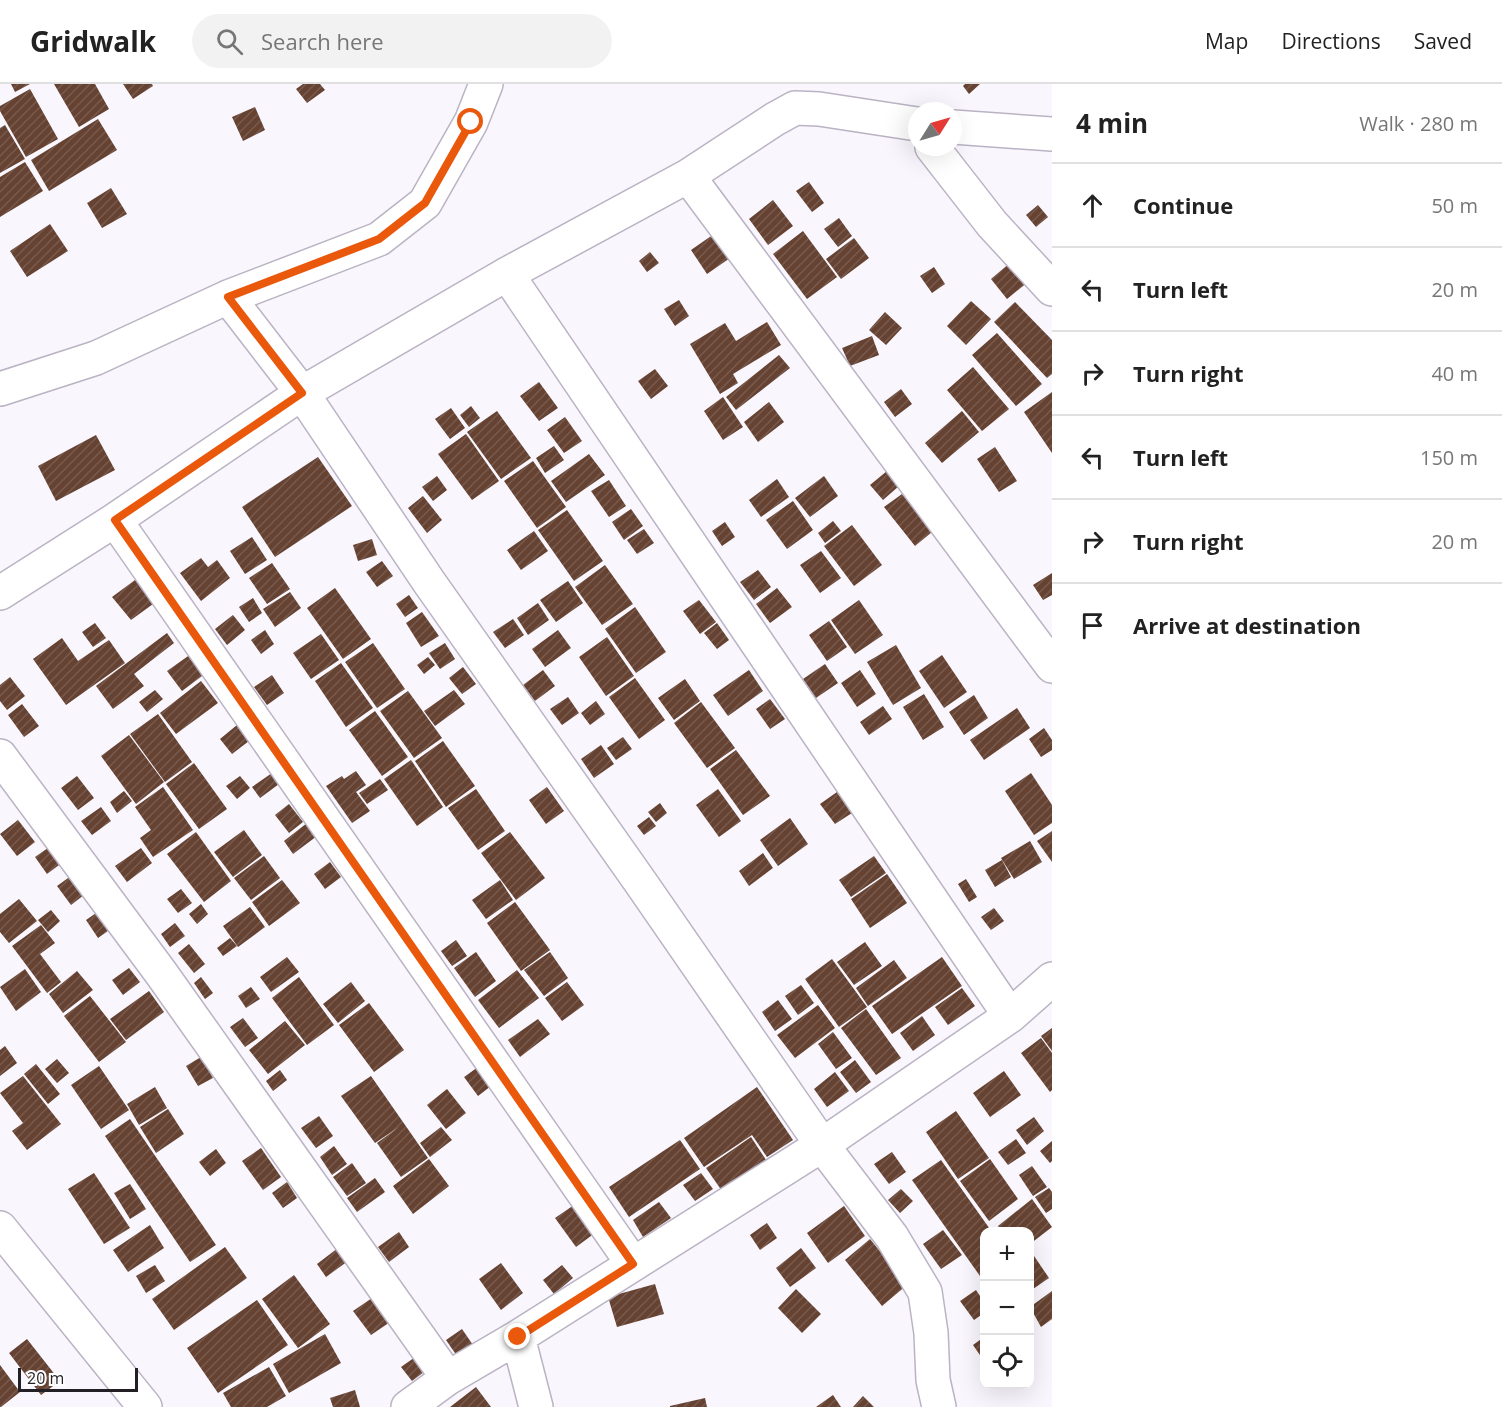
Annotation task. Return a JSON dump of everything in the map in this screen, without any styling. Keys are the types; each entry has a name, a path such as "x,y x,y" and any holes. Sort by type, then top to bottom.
{"street":[{"path":"0,388 96,358 228,297 379,239 425,203 471,122 486,84"},
{"path":"0,593 115,520 302,393 507,274 688,176 795,108 819,109 908,128"},
{"path":"962,128 1052,134"},
{"path":"940,156 992,224 1052,288"},
{"path":"688,176 1052,666"},
{"path":"507,274 1010,1016"},
{"path":"228,297 302,393 429,582 822,1145 892,1238 925,1292 931,1333 933,1380 939,1407"},
{"path":"115,520 633,1264"},
{"path":"0,756 161,974 448,1378"},
{"path":"408,1407 448,1378 518,1337 822,1145 1010,1016 1052,980"},
{"path":"0,1228 145,1407"},
{"path":"518,1337 536,1407"}],"building":[{"path":"11,84 30,84 15,92"},
{"path":"54,84 95,84 109,109 79,127"},
{"path":"123,84 152,84 153,86 133,99"},
{"path":"303,84 320,84 325,90 307,103 296,89"},
{"path":"980,84 969,94 963,86"},
{"path":"30,89 58,139 26,157 0,111 0,106"},
{"path":"255,107 265,130 243,141 232,117"},
{"path":"98,119 117,150 49,191 31,160"},
{"path":"5,125 25,159 0,173 0,128"},
{"path":"25,162 43,191 0,217 0,177"},
{"path":"809,182 824,203 812,212 796,191"},
{"path":"111,188 127,214 102,228 87,203"},
{"path":"773,200 793,226 768,245 749,219"},
{"path":"1038,205 1048,217 1036,227 1026,215"},
{"path":"839,218 852,236 838,247 824,229"},
{"path":"50,224 68,251 27,277 10,251"},
{"path":"803,231 837,277 807,299 773,254"},
{"path":"714,234 730,258 707,274 691,250"},
{"path":"854,238 869,258 841,279 826,259"},
{"path":"650,252 659,263 647,272 639,261"},
{"path":"1011,262 1028,282 1007,299 991,279"},
{"path":"934,267 945,284 932,293 920,276"},
{"path":"679,300 689,316 675,326 664,309"},
{"path":"971,301 991,319 966,345 947,326"},
{"path":"1015,302 1052,340 1052,374 1047,378 994,322"},
{"path":"885,312 902,328 886,345 869,330"},
{"path":"767,322 781,345 733,374 738,383 720,394 690,344 725,323 736,341"},
{"path":"997,333 1042,384 1016,406 972,355"},
{"path":"872,336 879,355 850,366 842,348"},
{"path":"779,355 790,368 736,410 726,397"},
{"path":"973,367 1009,409 982,431 947,390"},
{"path":"655,369 668,386 651,399 638,381"},
{"path":"539,382 558,408 539,421 520,396"},
{"path":"901,389 912,404 895,417 884,402"},
{"path":"1052,392 1052,453 1024,412"},
{"path":"723,397 743,427 723,440 704,411"},
{"path":"769,402 784,422 758,442 744,422"},
{"path":"471,406 480,418 469,427 460,415"},
{"path":"451,408 465,428 450,439 435,419"},
{"path":"497,411 531,458 501,479 467,432"},
{"path":"962,411 979,432 942,463 925,443"},
{"path":"565,417 582,441 564,453 547,430"},
{"path":"466,434 499,481 472,500 438,454"},
{"path":"96,435 115,470 56,501 38,466"},
{"path":"554,446 564,460 545,473 536,458"},
{"path":"995,447 1017,481 999,492 977,459"},
{"path":"589,454 605,475 566,502 551,481"},
{"path":"318,457 352,506 275,557 242,507"},
{"path":"533,461 566,507 537,528 504,481"},
{"path":"887,471 899,486 883,500 870,485"},
{"path":"437,476 447,490 433,501 422,487"},
{"path":"824,476 838,496 810,517 795,498"},
{"path":"777,479 789,497 761,517 749,500"},
{"path":"609,480 626,506 609,517 591,491"},
{"path":"902,494 932,532 915,546 884,507"},
{"path":"423,496 442,520 427,533 408,508"},
{"path":"793,501 813,530 787,549 766,520"},
{"path":"631,509 643,526 624,540 612,522"},
{"path":"567,510 603,561 574,581 538,530"},
{"path":"833,521 841,531 825,543 818,533"},
{"path":"725,522 735,537 722,546 712,531"},
{"path":"852,525 882,565 854,586 824,546"},
{"path":"644,529 654,543 637,554 627,540"},
{"path":"534,531 548,551 521,570 507,550"},
{"path":"252,537 267,560 245,574 230,551"},
{"path":"372,539 377,555 358,561 353,545"},
{"path":"821,551 841,578 820,593 800,565"},
{"path":"201,558 208,567 217,560 230,578 201,601 180,573"},
{"path":"382,561 393,576 377,587 366,572"},
{"path":"272,563 290,589 267,604 249,578"},
{"path":"605,565 633,604 602,625 575,587"},
{"path":"758,570 771,587 754,600 740,582"},
{"path":"1052,573 1052,595 1043,600 1033,585"},
{"path":"135,580 153,604 131,620 112,597"},
{"path":"568,581 583,603 556,622 540,600"},
{"path":"335,588 371,639 343,659 307,608"},
{"path":"777,588 792,607 770,623 756,604"},
{"path":"290,592 301,608 275,627 263,609"},
{"path":"409,595 418,608 405,617 396,604"},
{"path":"253,598 262,613 249,622 239,607"},
{"path":"699,600 716,622 700,634 683,611"},
{"path":"859,600 883,635 855,654 831,620"},
{"path":"538,603 549,620 528,635 517,618"},
{"path":"635,607 666,652 636,673 605,629"},
{"path":"422,612 439,636 421,647 406,623"},
{"path":"233,615 245,630 227,645 215,629"},
{"path":"513,619 524,635 505,648 493,632"},
{"path":"829,621 847,647 827,661 809,635"},
{"path":"95,623 106,638 93,647 82,632"},
{"path":"717,623 729,640 717,649 704,633"},
{"path":"265,630 274,644 261,654 251,640"},
{"path":"558,630 571,648 545,667 532,649"},
{"path":"167,633 174,643 134,674 144,686 113,709 96,686"},
{"path":"321,634 339,660 311,679 293,653"},
{"path":"607,637 634,676 606,696 579,657"},
{"path":"62,638 78,661 109,640 125,663 66,705 33,659"},
{"path":"373,643 405,689 377,708 345,662"},
{"path":"445,643 455,659 440,669 429,653"},
{"path":"896,645 921,688 893,705 867,662"},
{"path":"191,654 206,673 182,691 167,671"},
{"path":"942,655 967,692 944,708 919,671"},
{"path":"428,657 435,665 424,674 417,665"},
{"path":"341,663 373,708 346,727 315,681"},
{"path":"825,664 838,683 816,698 803,679"},
{"path":"463,667 476,684 462,694 449,678"},
{"path":"543,670 555,686 535,701 523,685"},
{"path":"749,670 763,691 728,716 713,695"},
{"path":"860,670 876,694 857,707 841,683"},
{"path":"272,675 284,693 267,705 254,687"},
{"path":"10,677 25,696 7,710 0,701 0,685"},
{"path":"635,678 665,720 639,739 609,697"},
{"path":"685,679 700,701 674,720 658,698"},
{"path":"201,681 218,703 176,734 160,713"},
{"path":"155,690 163,699 147,712 139,702"},
{"path":"454,690 465,704 435,726 424,711"},
{"path":"408,691 442,738 414,758 380,711"},
{"path":"924,694 944,727 923,740 903,707"},
{"path":"974,695 988,718 964,735 949,712"},
{"path":"568,697 579,713 562,725 550,709"},
{"path":"770,699 785,719 770,729 756,709"},
{"path":"596,701 605,714 590,725 581,713"},
{"path":"701,702 735,748 707,768 674,723"},
{"path":"22,704 39,726 24,737 8,715"},
{"path":"883,706 892,719 869,735 860,722"},
{"path":"1017,708 1030,728 984,760 970,740"},
{"path":"375,711 408,757 382,776 349,730"},
{"path":"158,714 192,762 165,782 130,734"},
{"path":"237,725 249,741 232,754 220,739"},
{"path":"1044,728 1052,740 1052,750 1041,757 1029,739"},
{"path":"129,735 164,782 136,804 101,756"},
{"path":"623,737 632,749 616,760 607,748"},
{"path":"443,741 475,786 446,807 415,761"},
{"path":"601,745 614,764 594,778 581,759"},
{"path":"736,750 770,796 743,815 710,769"},
{"path":"411,760 443,807 417,826 384,779"},
{"path":"194,763 227,809 199,829 166,784"},
{"path":"356,771 366,785 356,792 370,811 352,823 326,786"},
{"path":"272,773 279,784 260,798 252,787"},
{"path":"1031,773 1052,805 1052,823 1034,835 1005,791"},
{"path":"77,776 94,798 78,810 61,788"},
{"path":"240,776 250,788 237,799 226,786"},
{"path":"380,779 388,790 367,804 359,793"},
{"path":"163,787 193,830 153,857 140,838 151,830 135,807"},
{"path":"547,787 564,811 546,824 529,800"},
{"path":"476,789 505,831 478,850 448,808"},
{"path":"718,789 741,821 719,837 696,805"},
{"path":"124,791 132,801 117,813 110,802"},
{"path":"837,792 852,813 835,824 820,804"},
{"path":"660,803 667,813 656,822 648,812"},
{"path":"289,804 303,822 289,833 275,815"},
{"path":"101,807 111,821 92,835 81,821"},
{"path":"649,817 656,826 644,835 637,826"},
{"path":"790,818 808,844 778,866 760,840"},
{"path":"18,820 35,842 17,856 0,834"},
{"path":"307,823 317,836 293,854 284,841"},
{"path":"244,830 262,855 233,877 214,852"},
{"path":"1052,831 1052,862 1037,841"},
{"path":"196,832 231,881 204,902 167,854"},
{"path":"510,832 545,878 516,900 481,853"},
{"path":"1030,841 1042,862 1014,879 1001,858"},
{"path":"55,843 67,859 47,874 35,857"},
{"path":"141,848 152,863 127,882 115,866"},
{"path":"763,853 773,868 749,886 739,871"},
{"path":"264,856 280,878 251,900 234,878"},
{"path":"874,856 886,873 851,897 839,880"},
{"path":"1002,860 1011,877 995,887 985,870"},
{"path":"330,862 341,877 325,889 314,874"},
{"path":"75,873 89,891 71,905 57,886"},
{"path":"887,874 907,903 870,928 851,899"},
{"path":"966,879 977,897 969,902 958,884"},
{"path":"282,880 300,903 269,926 252,902"},
{"path":"500,880 513,900 486,919 472,900"},
{"path":"181,889 192,903 178,913 167,899"},
{"path":"19,899 37,921 9,943 0,932 0,914"},
{"path":"515,902 550,950 521,971 487,923"},
{"path":"201,904 208,914 197,924 189,914"},
{"path":"250,907 265,927 238,947 223,926"},
{"path":"994,908 1004,921 991,930 981,917"},
{"path":"102,909 115,926 98,938 86,920"},
{"path":"51,910 60,921 48,932 38,920"},
{"path":"175,923 185,936 170,947 161,934"},
{"path":"41,925 55,943 40,954 61,982 47,993 12,946"},
{"path":"230,938 237,946 223,956 217,948"},
{"path":"456,940 467,956 452,966 441,951"},
{"path":"865,942 882,966 854,985 837,962"},
{"path":"189,944 205,964 194,973 178,953"},
{"path":"476,952 496,981 475,997 454,968"},
{"path":"550,952 568,978 544,996 524,970"},
{"path":"287,957 299,972 271,992 260,977"},
{"path":"942,957 962,986 892,1034 872,1006"},
{"path":"832,959 867,1007 839,1027 805,979"},
{"path":"894,960 907,978 868,1006 856,988"},
{"path":"129,968 140,982 123,995 112,980"},
{"path":"25,969 41,992 16,1011 0,987"},
{"path":"517,970 539,998 499,1028 478,1000"},
{"path":"77,971 93,990 63,1013 49,994"},
{"path":"201,977 213,993 205,999 194,983"},
{"path":"299,977 334,1025 307,1045 272,998"},
{"path":"351,982 365,1001 338,1023 323,1004"},
{"path":"567,982 584,1005 562,1021 545,998"},
{"path":"801,985 814,1003 798,1015 785,996"},
{"path":"251,987 260,999 246,1008 238,996"},
{"path":"962,988 975,1006 948,1025 935,1007"},
{"path":"149,991 164,1012 126,1040 110,1019"},
{"path":"90,996 126,1042 99,1062 64,1016"},
{"path":"778,1000 792,1019 775,1031 762,1012"},
{"path":"369,1003 404,1050 374,1072 339,1025"},
{"path":"818,1005 835,1028 795,1058 777,1035"},
{"path":"866,1009 901,1058 876,1075 841,1028"},
{"path":"922,1016 935,1035 913,1051 900,1033"},
{"path":"243,1018 258,1038 245,1047 230,1027"},
{"path":"538,1019 550,1034 520,1057 508,1040"},
{"path":"285,1021 305,1045 268,1074 249,1050"},
{"path":"1052,1028 1052,1051 1041,1036"},
{"path":"833,1032 852,1058 836,1069 818,1044"},
{"path":"1041,1038 1052,1053 1052,1090 1050,1092 1021,1053"},
{"path":"5,1046 17,1063 0,1076 0,1050"},
{"path":"201,1057 213,1078 198,1086 186,1066"},
{"path":"57,1059 69,1073 57,1083 45,1069"},
{"path":"855,1060 871,1082 856,1093 840,1072"},
{"path":"36,1064 60,1094 48,1104 24,1074"},
{"path":"99,1066 129,1110 101,1129 71,1085"},
{"path":"478,1067 491,1086 478,1096 464,1077"},
{"path":"280,1070 287,1080 273,1091 266,1081"},
{"path":"1004,1071 1021,1095 990,1117 973,1093"},
{"path":"835,1072 849,1091 827,1107 814,1089"},
{"path":"23,1076 61,1124 27,1150 12,1131 23,1123 0,1093"},
{"path":"371,1076 428,1158 401,1177 377,1143 399,1127 375,1143 341,1096"},
{"path":"155,1087 167,1108 139,1125 127,1104"},
{"path":"757,1087 793,1140 767,1157 752,1135 704,1167 684,1138"},
{"path":"447,1089 466,1113 446,1129 427,1105"},
{"path":"168,1109 184,1134 156,1153 140,1127"},
{"path":"956,1111 989,1158 958,1179 926,1132"},
{"path":"319,1116 333,1136 316,1148 301,1128"},
{"path":"1034,1117 1044,1131 1027,1145 1016,1130"},
{"path":"130,1119 216,1245 190,1262 105,1136"},
{"path":"441,1127 452,1140 430,1157 420,1143"},
{"path":"751,1137 766,1160 722,1191 706,1168"},
{"path":"1016,1139 1026,1153 1008,1165 998,1152"},
{"path":"680,1140 700,1169 629,1217 609,1187"},
{"path":"1052,1141 1052,1161 1050,1163 1040,1151"},
{"path":"334,1146 347,1164 332,1175 320,1157"},
{"path":"261,1148 281,1177 263,1190 242,1161"},
{"path":"216,1149 226,1163 210,1176 199,1162"},
{"path":"892,1152 906,1172 889,1184 874,1164"},
{"path":"429,1159 449,1186 413,1214 393,1186"},
{"path":"990,1159 1018,1199 989,1221 960,1181"},
{"path":"941,1160 988,1227 980,1227 980,1276 912,1180"},
{"path":"352,1163 366,1183 347,1196 333,1177"},
{"path":"1032,1166 1047,1187 1033,1196 1019,1175"},
{"path":"94,1173 130,1228 104,1244 68,1189"},
{"path":"701,1173 713,1189 695,1201 683,1185"},
{"path":"375,1178 385,1192 357,1212 347,1198"},
{"path":"287,1182 297,1198 283,1208 272,1193"},
{"path":"130,1184 146,1209 130,1219 114,1193"},
{"path":"1049,1188 1052,1192 1052,1209 1046,1213 1035,1197"},
{"path":"901,1189 913,1201 900,1213 888,1200"},
{"path":"1032,1199 1052,1227 1034,1241 1034,1227 998,1226"},
{"path":"659,1202 671,1218 643,1237 633,1220"},
{"path":"574,1205 595,1233 576,1247 555,1218"},
{"path":"844,1206 865,1236 828,1263 807,1233"},
{"path":"767,1223 777,1238 760,1250 750,1235"},
{"path":"150,1225 164,1248 128,1272 113,1250"},
{"path":"943,1230 962,1255 941,1269 923,1244"},
{"path":"399,1232 409,1247 389,1262 378,1247"},
{"path":"870,1239 907,1285 882,1306 845,1260"},
{"path":"225,1247 247,1278 174,1330 152,1299"},
{"path":"338,1248 348,1261 326,1277 317,1264"},
{"path":"801,1248 816,1268 790,1287 776,1268"},
{"path":"1034,1256 1049,1278 1034,1288"},
{"path":"501,1263 523,1293 501,1310 479,1279"},
{"path":"155,1265 165,1281 146,1293 136,1276"},
{"path":"562,1265 573,1278 554,1294 543,1280"},
{"path":"294,1275 330,1324 298,1348 262,1299"},
{"path":"655,1284 664,1314 617,1327 608,1297"},
{"path":"796,1289 821,1314 802,1333 778,1308"},
{"path":"976,1290 980,1296 980,1316 974,1320 960,1301"},
{"path":"1052,1291 1052,1319 1041,1327 1034,1314 1034,1304"},
{"path":"372,1298 390,1322 371,1335 353,1311"},
{"path":"257,1300 288,1345 218,1393 187,1348"},
{"path":"462,1329 473,1345 457,1356 446,1340"},
{"path":"325,1334 341,1363 289,1393 273,1364"},
{"path":"27,1339 60,1381 41,1395 9,1353"},
{"path":"980,1340 980,1355 973,1345"},
{"path":"418,1355 428,1369 412,1381 401,1367"},
{"path":"0,1365 20,1392 1,1407 0,1407"},
{"path":"269,1367 286,1396 267,1407 231,1407 223,1393"},
{"path":"476,1387 491,1407 450,1407"},
{"path":"355,1390 360,1407 333,1407 330,1398"},
{"path":"833,1395 841,1407 816,1407"},
{"path":"863,1396 874,1407 853,1407"},
{"path":"705,1398 707,1407 670,1407 670,1406"}],"route":[{"path":"471,122 425,203 379,239 228,297 302,393 115,520 633,1264 518,1337"}]}
